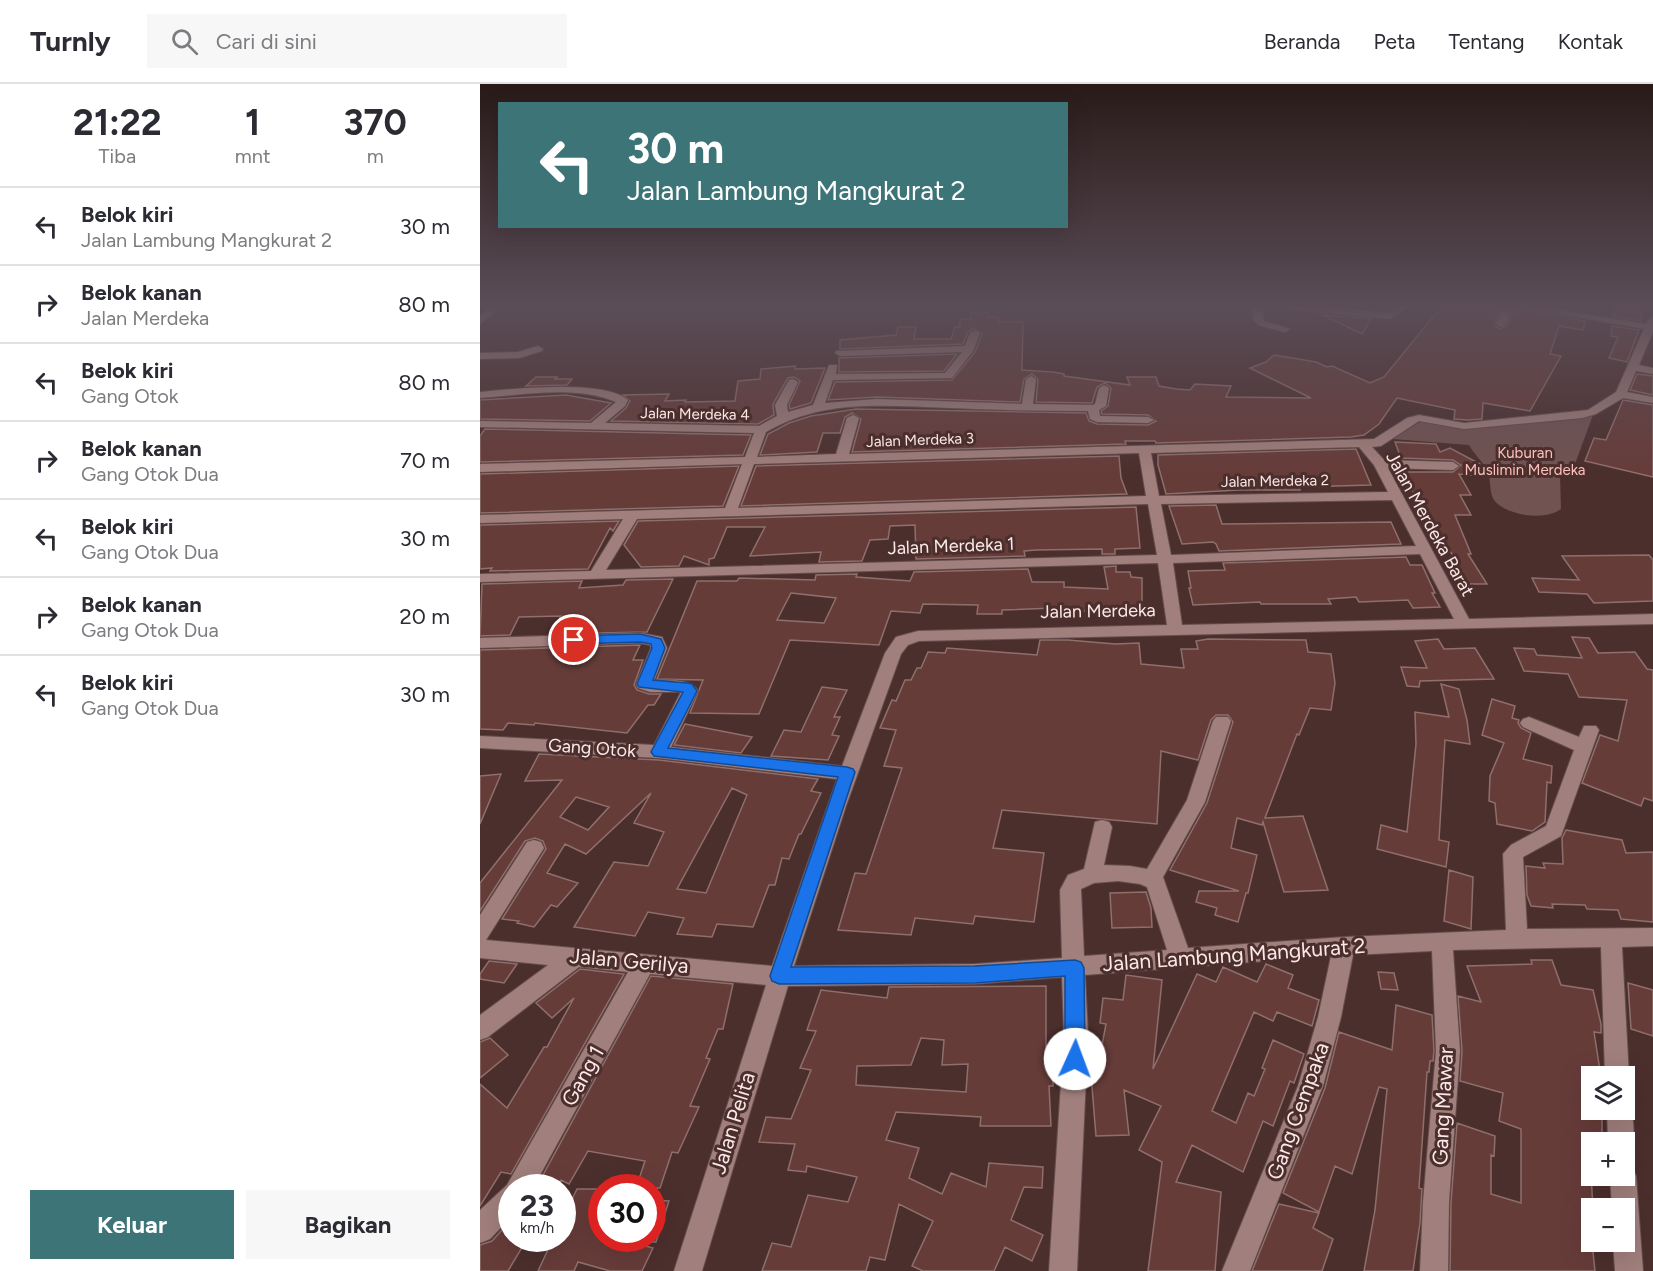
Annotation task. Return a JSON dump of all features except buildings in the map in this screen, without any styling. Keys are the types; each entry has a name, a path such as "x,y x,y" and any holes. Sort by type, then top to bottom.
{"street":[{"path":"817,408 836,362"},
{"path":"830,377 948,376 961,362"},
{"path":"1633,362 1621,394 1653,400"},
{"path":"1631,367 1653,371"},
{"path":"1028,402 1031,379"},
{"path":"783,416 781,405 793,382"},
{"path":"1093,408 1100,406 1104,388"},
{"path":"480,395 574,392 612,395 622,400 621,404 593,427"},
{"name":"Jalan Merdeka 3","path":"480,468 1377,443 1384,441 1411,420 1419,418 1456,426 1540,420 1582,415 1621,394"},
{"name":"Jalan Merdeka 4","path":"480,424 761,430 783,416 817,408 882,402 1028,402 1059,408 1093,408 1094,417 1097,419 1148,420"},
{"path":"841,459 853,418"},
{"path":"730,512 761,430"},
{"name":"Jalan Merdeka Barat","path":"1362,443 1380,464 1464,624"},
{"path":"1144,450 1166,560 1174,629"},
{"path":"1380,464 1453,466"},
{"name":"Jalan Merdeka 2","path":"480,519 1153,500 1398,496"},
{"path":"596,575 632,515"},
{"name":"Jalan Merdeka 1","path":"480,578 1166,560 1424,549"},
{"name":"Jalan Merdeka","path":"779,976 847,772 894,653 906,639 929,636 1174,629 1653,619"},
{"path":"480,643 640,638 656,642 658,648 644,684 687,687 690,691 659,752"},
{"path":"1152,879 1176,833 1196,802 1222,720"},
{"path":"1517,938 1513,854 1523,844 1540,840 1554,831 1587,738 1529,723"},
{"name":"Gang Otok","path":"480,742 659,752 847,772"},
{"path":"1094,875 1094,864 1102,827"},
{"path":"480,933 534,848"},
{"path":"1063,1271 1076,1035 1075,968 1070,892 1076,881 1094,875 1136,874 1152,879 1156,882 1180,958"},
{"path":"1611,937 1617,1066"},
{"name":"Jalan Lambung Mangkurat 2","path":"779,976 975,974 1344,946 1517,938 1653,937"},
{"name":"Gang Mawar","path":"1434,1271 1436,1202 1448,1051 1442,941"},
{"name":"Gang Cempaka","path":"1236,1271 1295,1129 1313,1075 1335,999 1344,946"},
{"name":"Jalan Gerilya","path":"480,948 779,976"},
{"path":"480,1029 577,956"},
{"name":"Gang 1","path":"527,1174 645,963"},
{"name":"Jalan Pelita","path":"688,1271 779,976"},
{"path":"1624,1186 1629,1271"},
{"path":"480,1229 498,1210"}],"green space":[{"name":"Kuburan Muslimin Merdeka","path":"1593,415 1575,464 1560,475 1561,509 1546,515 1517,513 1507,510 1494,500 1488,471 1469,445 1393,439 1421,421 1457,428 1485,428"}],"route":[{"path":"574,640 640,638 656,642 658,648 644,684 687,687 690,691 659,752 847,772 779,976 975,974 1075,968 1075,1059"}]}
